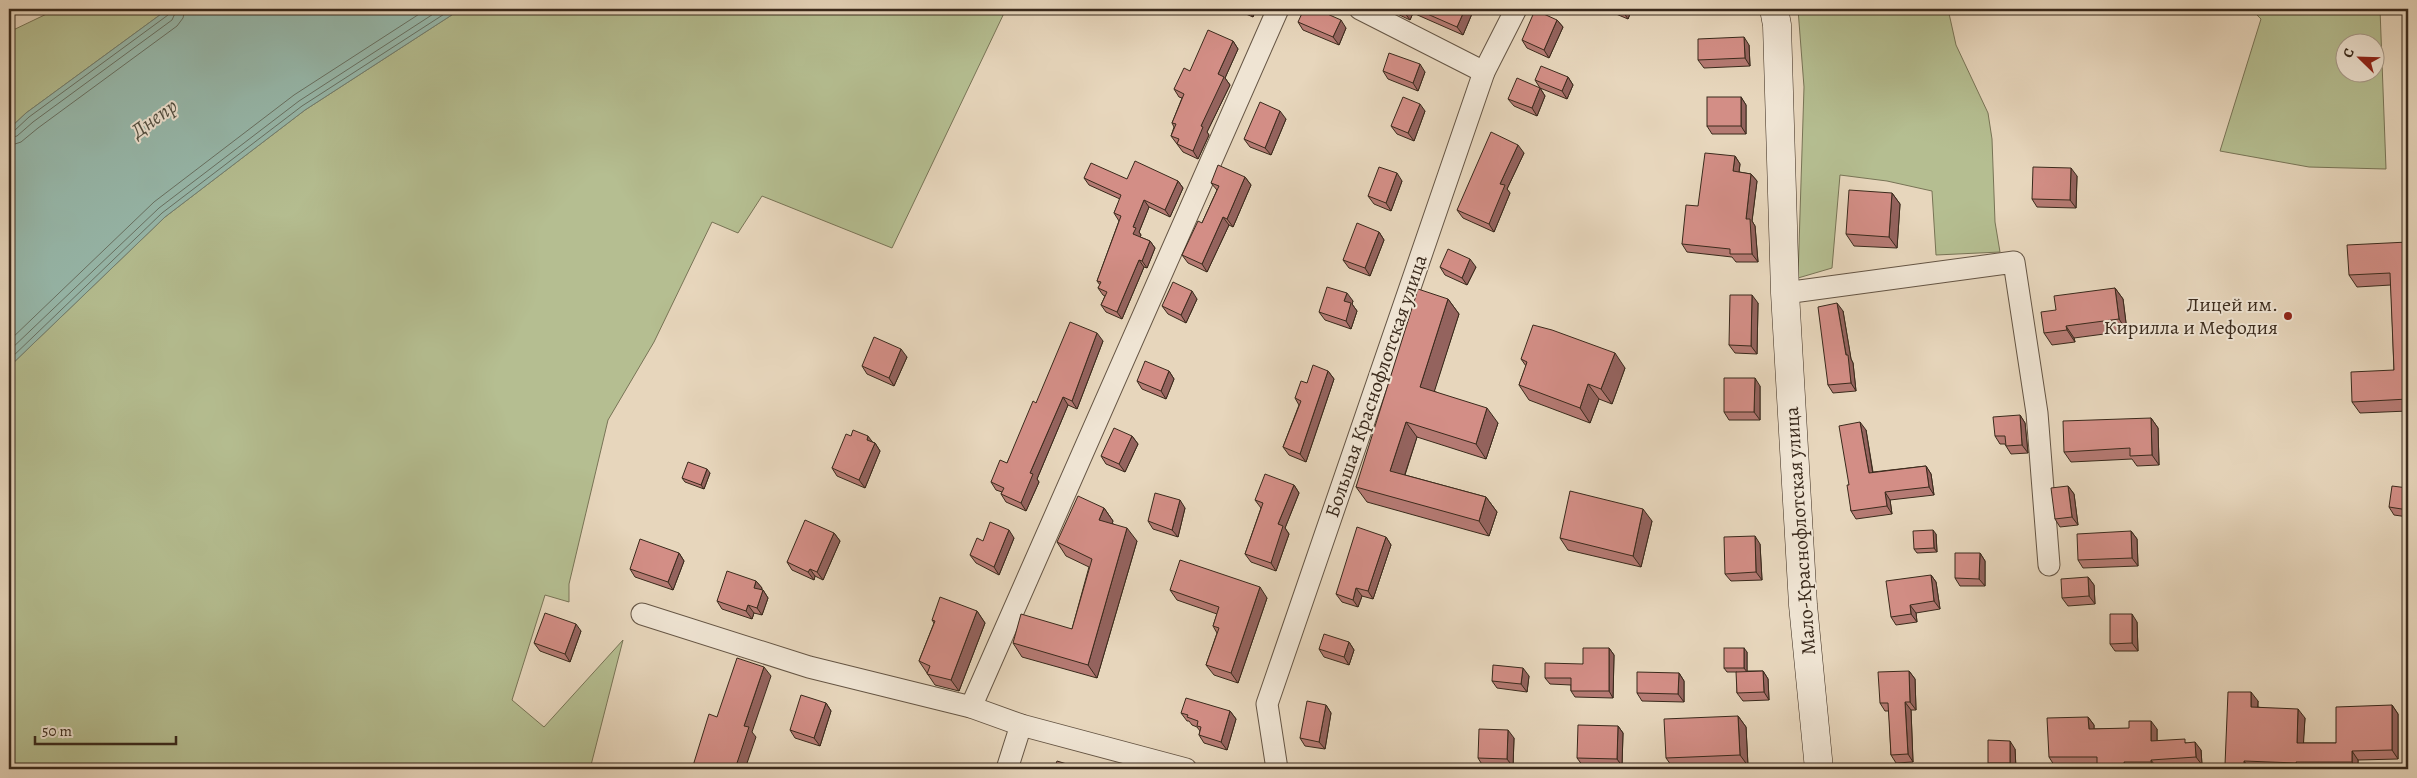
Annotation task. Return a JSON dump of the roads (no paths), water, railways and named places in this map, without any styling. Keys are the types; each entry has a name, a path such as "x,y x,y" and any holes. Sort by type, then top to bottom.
{"street":[{"path":"971,708 1278,9"},
{"path":"1360,9 1484,72"},
{"name":"Большая Краснофлотская улица","path":"1277,769 1266,704 1484,72 1516,9"},
{"name":"Мало-Краснофлотская улица","path":"1774,9 1777,25 1785,293 1803,605 1819,769"},
{"path":"1785,293 2014,262 2037,414 2049,565"},
{"path":"642,614 809,667 971,708 1021,724 1186,769"},
{"path":"1007,769 1021,724"}],"water":[{"name":"Днепр","path":"168,9 461,9 305,110 165,217 9,367 9,129 26,113"}],"place":[{"name":"Лицей им. Кирилла и Мефодия","path":"2288,316"}]}
